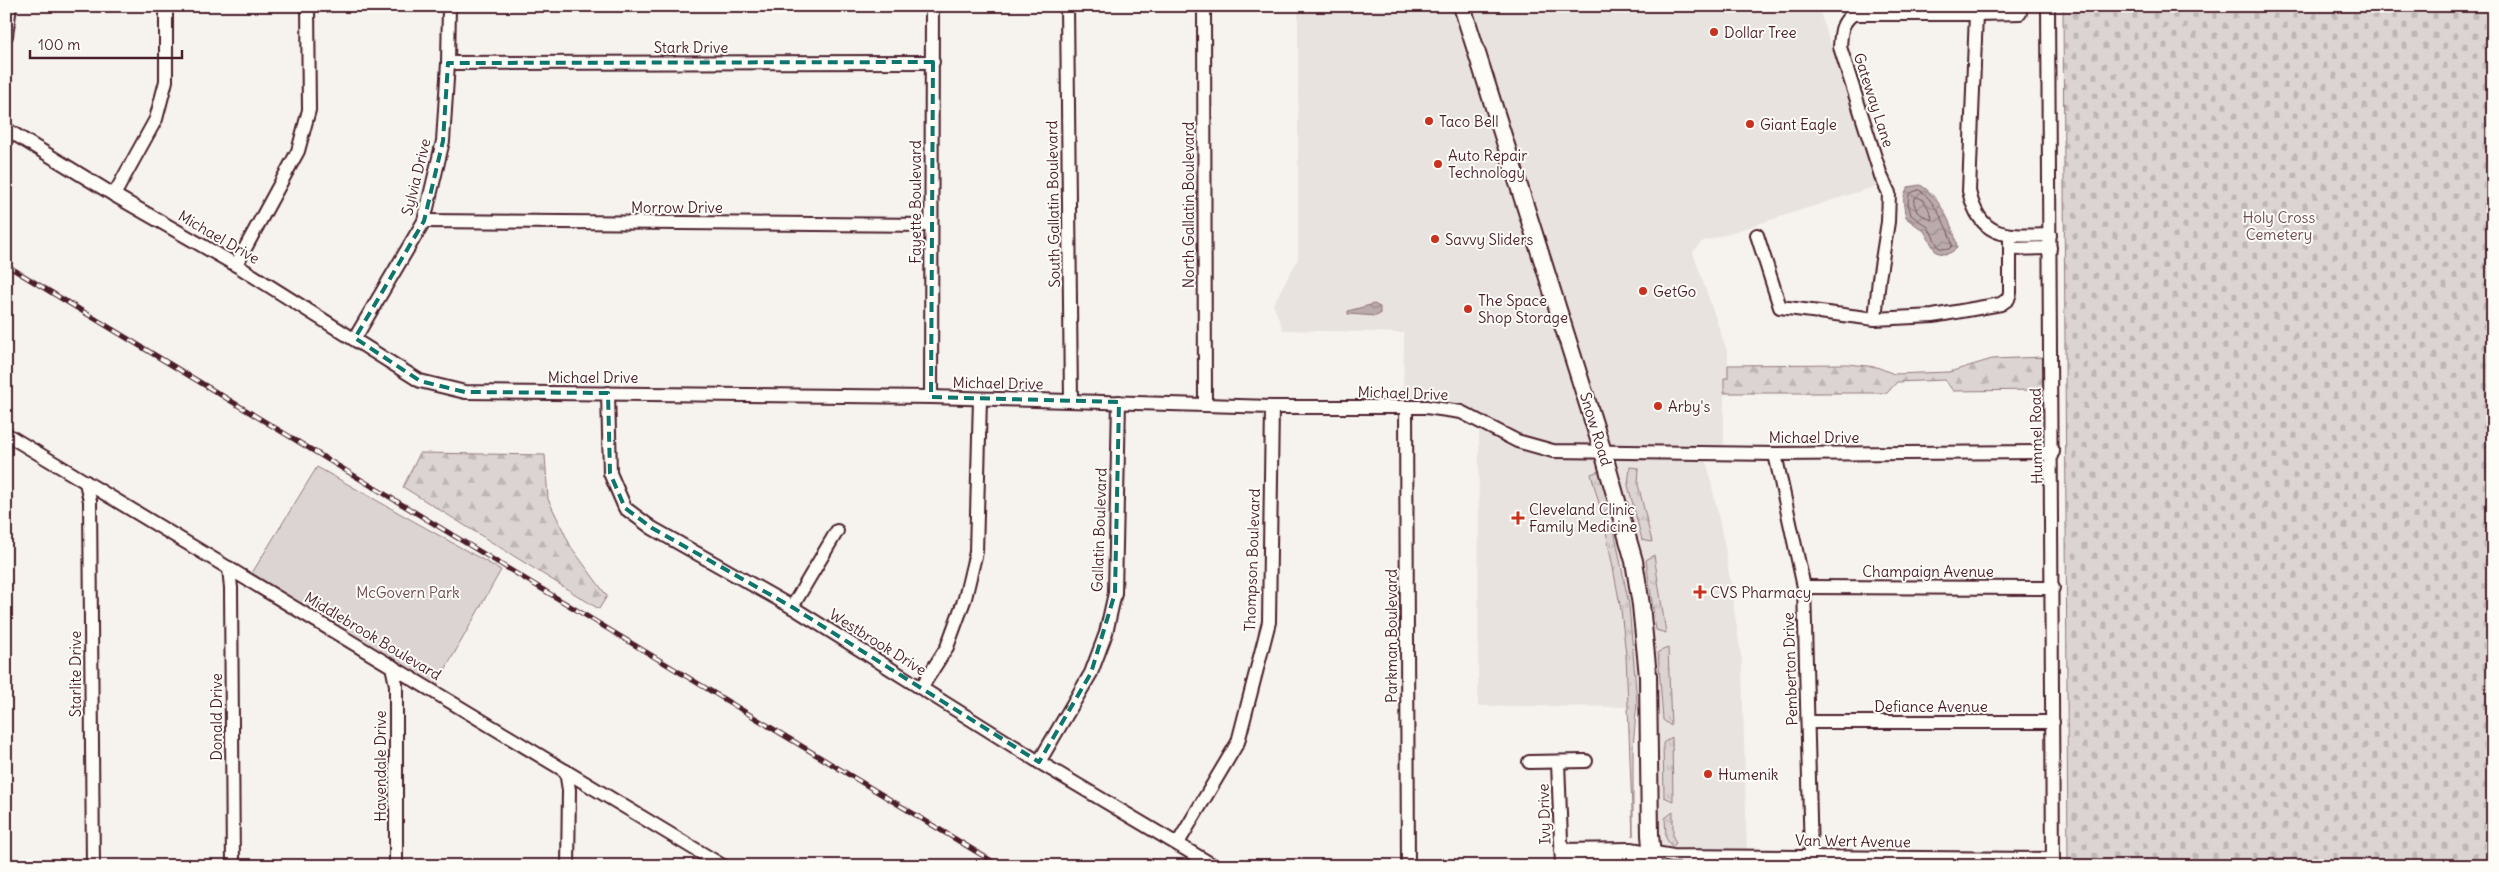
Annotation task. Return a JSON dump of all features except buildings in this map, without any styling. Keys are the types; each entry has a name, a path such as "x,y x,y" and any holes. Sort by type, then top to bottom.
{"main road":[{"name":"Snow Road","path":"1462,6 1604,452 1634,561 1642,605 1650,703 1648,748 1653,860"}],"street":[{"path":"6,36 10,6"},
{"path":"114,195 156,119 166,81 166,6"},
{"path":"236,265 298,151 309,110 308,6"},
{"name":"Sylvia Drive","path":"355,338 424,221 443,141 448,63 448,6"},
{"name":"Fayette Boulevard","path":"932,6 932,398"},
{"name":"South Gallatin Boulevard","path":"1067,6 1071,401"},
{"name":"North Gallatin Boulevard","path":"1204,6 1205,404"},
{"name":"Hummel Road","path":"2048,6 2054,722 2053,862"},
{"name":"Gateway Lane","path":"1876,319 1879,279 1888,222 1889,193 1881,176 1840,46 1841,29 1846,20 1853,14 2020,13"},
{"path":"1976,14 1969,190 1973,208 1988,228 2010,242 2050,242"},
{"name":"Stark Drive","path":"448,63 933,62"},
{"name":"Michael Drive","path":"6,129 114,195 236,265 355,338 420,381 465,392 932,398 1272,407 1406,407 1461,412 1517,441 1553,451 1775,454 2052,452"},
{"name":"Morrow Drive","path":"424,221 931,225"},
{"path":"1757,235 1780,307 1876,319 1932,316 2001,304 2008,299 2010,292 2010,242"},
{"name":"Westbrook Drive","path":"608,393 610,473 624,508 652,528 792,607 1039,762 1214,866"},
{"path":"921,688 947,647 965,598 976,552 980,399"},
{"name":"Gallatin Boulevard","path":"1039,762 1091,673 1106,633 1115,593 1119,402"},
{"name":"Thompson Boulevard","path":"1178,843 1238,742 1253,693 1269,622 1272,407"},
{"name":"Parkman Boulevard","path":"1406,407 1408,866"},
{"name":"Middlebrook Boulevard","path":"6,434 723,866"},
{"name":"Pemberton Drive","path":"1775,454 1804,588 1811,856"},
{"name":"Starlite Drive","path":"86,482 90,501 93,866"},
{"path":"792,607 837,531"},
{"name":"Donald Drive","path":"229,568 231,588 233,866"},
{"name":"Champaign Avenue","path":"1804,588 2053,588"},
{"name":"Havendale Drive","path":"392,666 396,685 396,866"},
{"name":"Defiance Avenue","path":"1809,722 2054,722"},
{"path":"1529,762 1586,761"},
{"name":"Ivy Drive","path":"1558,762 1562,859"},
{"path":"566,771 569,790 568,866"},
{"name":"Van Wert Avenue","path":"1562,859 1631,849 1653,860 1749,861 1811,856 2053,862"}],"highlighted area":[{"path":"933,62 931,397 1119,402 1115,593 1091,673 1039,762 792,607 652,528 625,508 610,473 608,393 465,392 420,381 355,338 424,221 443,141 448,63"}],"shaded area":[{"path":"1298,6 1818,6 1877,186 1702,242 1693,252 1728,354 1728,379 1724,379 1724,457 1706,458 1725,547 1742,662 1747,851 1641,851 1639,707 1478,706 1479,415 1403,403 1404,333 1283,330 1273,304 1298,259"}],"green space":[{"name":"Holy Cross Cemetery","path":"2063,6 2493,6 2493,866 2068,866"},
{"path":"2043,357 2044,390 1953,391 1945,380 1897,382 1887,393 1724,393 1724,378 1728,378 1728,365 1847,364 1877,367 1894,374 1949,372 1992,359"},
{"path":"420,453 545,455 548,499 571,547 607,596 599,609 403,487"},
{"name":"McGovern Park","path":"317,467 501,570 436,686 252,573"},
{"path":"1630,467 1639,468 1638,484 1652,542 1642,540 1628,485"},
{"path":"1599,471 1609,507 1602,514 1591,474"},
{"path":"1605,526 1614,530 1629,605 1637,702 1633,747 1633,836 1626,655 1621,610"},
{"path":"1654,555 1666,633 1656,630 1646,560"},
{"path":"1668,648 1671,726 1663,720 1658,652"},
{"path":"1672,737 1673,801 1664,797 1663,743"},
{"path":"1673,812 1673,837 1676,843 1672,847 1666,838 1665,818"}],"water":[{"path":"1920,185 1939,203 1953,231 1957,248 1949,253 1936,252 1924,231 1906,218 1904,195 1908,187"},
{"path":"1374,304 1380,307 1380,314 1376,316 1348,314 1348,311"}],"railway":[{"path":"6,265 1000,866"}],"place":[{"name":"Dollar Tree","path":"1714,32"},
{"name":"Taco Bell","path":"1429,121"},
{"name":"Giant Eagle","path":"1750,124"},
{"name":"Auto Repair Technology","path":"1438,164"},
{"name":"Savvy Sliders","path":"1435,239"},
{"name":"GetGo","path":"1643,291"},
{"name":"The Space Shop Storage","path":"1468,309"},
{"name":"Arby's","path":"1658,406"},
{"name":"Cleveland Clinic Family Medicine","path":"1518,518"},
{"name":"CVS Pharmacy","path":"1700,592"},
{"name":"Humenik","path":"1708,774"}]}
